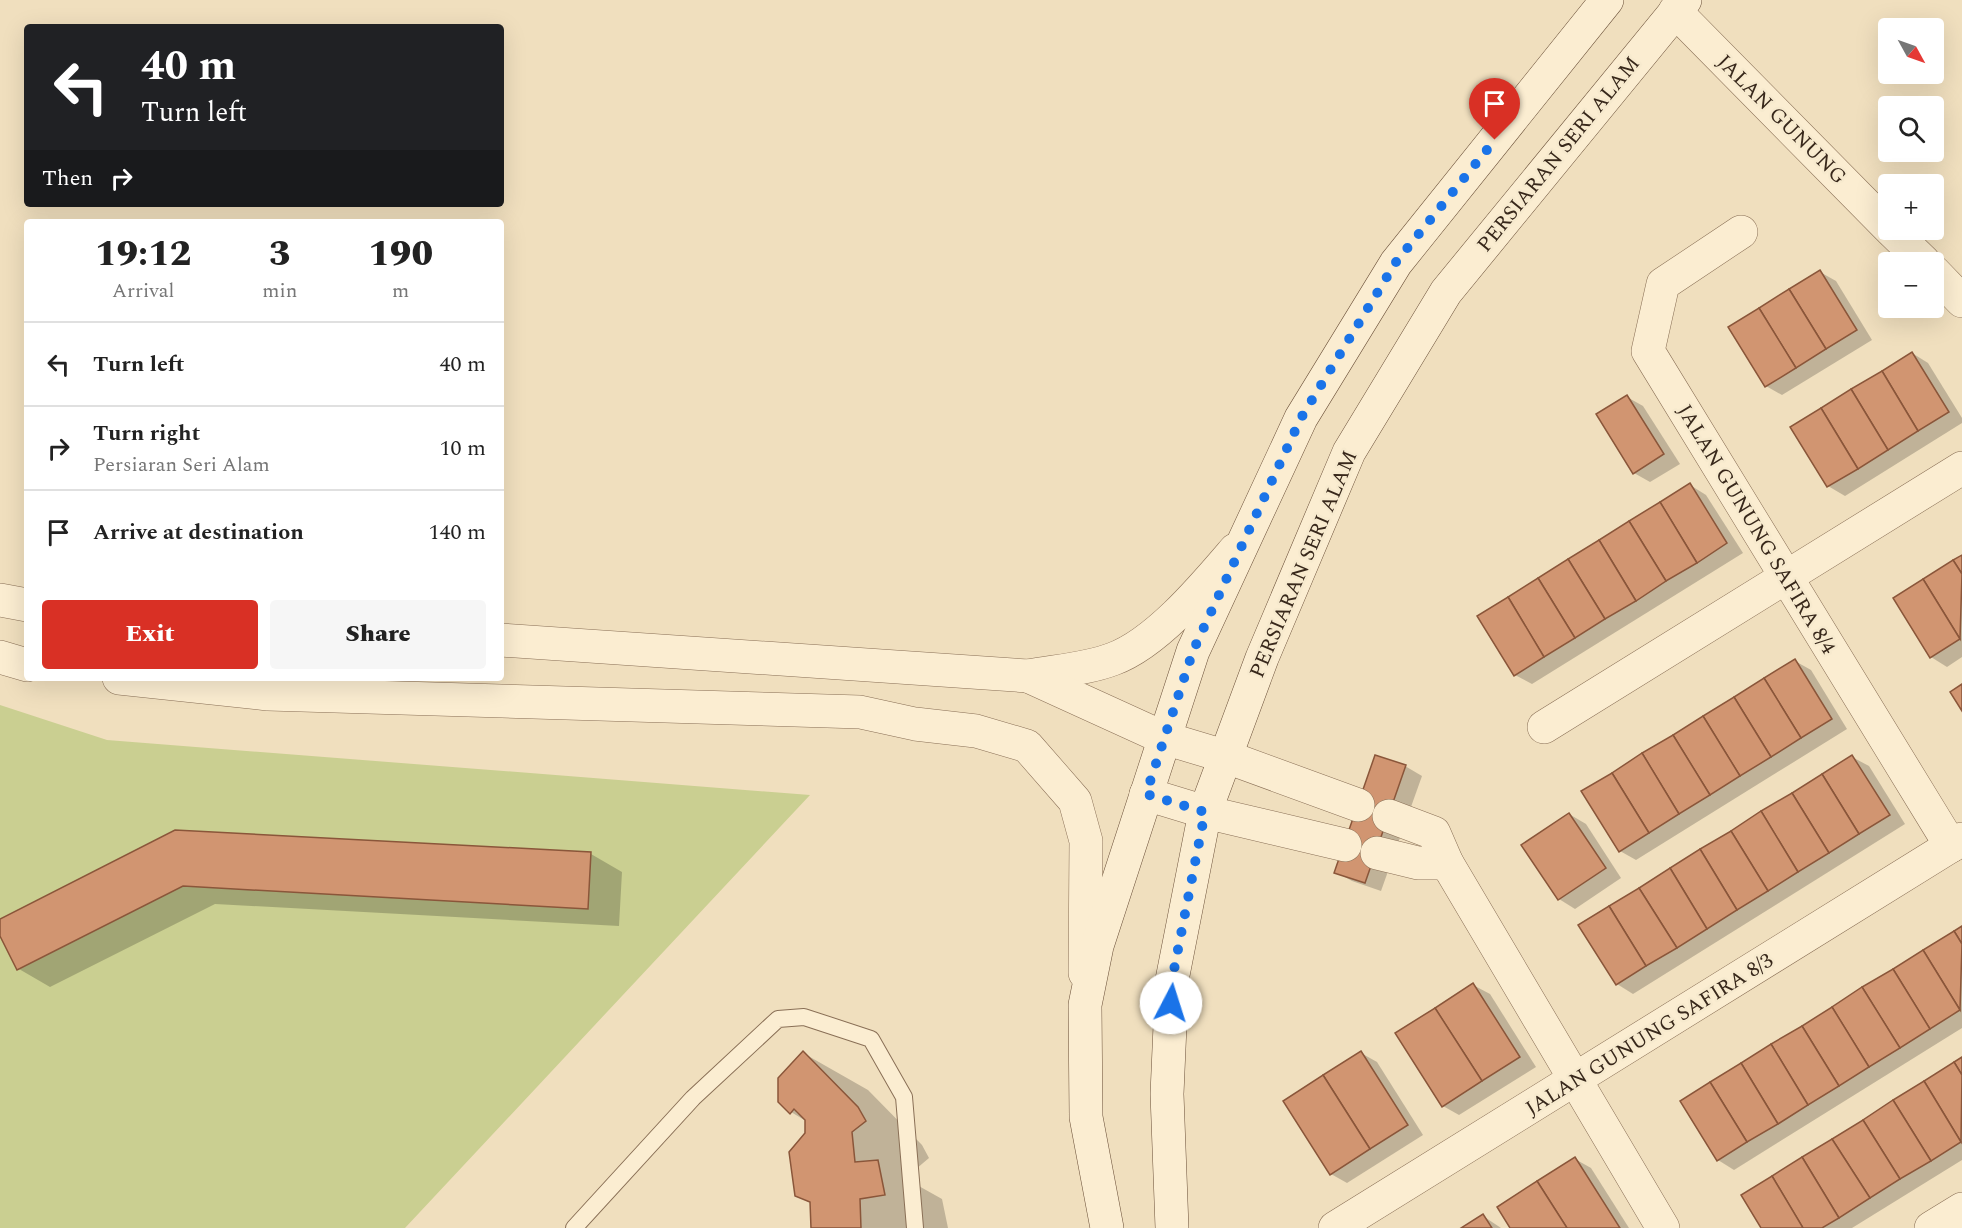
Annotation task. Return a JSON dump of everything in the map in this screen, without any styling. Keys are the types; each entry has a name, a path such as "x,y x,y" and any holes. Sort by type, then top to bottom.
{"street":[{"path":"1085,1005 1097,946 1193,651 1301,418 1396,262 1607,0"},
{"name":"JALAN GUNUNG","path":"1680,5 1878,215"},
{"name":"PERSIARAN SERI ALAM","path":"1172,1228 1167,1094 1172,980 1205,812 1224,756 1349,452 1446,292 1680,5"},
{"name":"JALAN GUNUNG SAFIRA 8/4","path":"1741,232 1663,284 1648,351 1786,577 1956,843"},
{"name":"JALAN GUNUNG","path":"1902,240 1914,252"},
{"path":"1944,282 1962,301"},
{"path":"1544,727 1962,468"},
{"path":"504,640 1028,676 1114,659 1155,633 1191,600 1244,540"},
{"path":"0,600 24,604"},
{"path":"0,657 24,664"},
{"path":"1028,676 1164,738 1224,756 1349,801 1335,843 1205,812 1146,794"},
{"path":"147,681 268,694 860,712 915,724 976,731 1027,746 1075,801 1086,841 1086,1117 1107,1228"},
{"path":"1389,816 1434,832 1447,863 1663,1228"},
{"name":"JALAN GUNUNG SAFIRA 8/3","path":"1335,1228 1956,843"},
{"path":"1377,853 1418,863 1447,863"},
{"path":"1931,1228 1962,1209"}],"lane":[{"path":"574,1228 693,1098 778,1019 804,1017 871,1040 904,1097 915,1228"}],"green space":[{"path":"0,705 107,740 810,795 405,1228 0,1228"}],"building":[{"path":"1820,270 1857,330 1826,349 1789,289"},
{"path":"1789,289 1826,349 1796,368 1759,308"},
{"path":"1759,308 1796,368 1765,387 1728,327"},
{"path":"1912,352 1949,412 1918,431 1882,371"},
{"path":"1882,371 1918,431 1888,450 1851,389"},
{"path":"1851,389 1888,450 1858,469 1821,408"},
{"path":"1627,395 1664,454 1633,474 1596,414"},
{"path":"1821,408 1858,469 1827,487 1790,427"},
{"path":"1690,483 1727,543 1697,563 1660,502"},
{"path":"1660,502 1697,563 1666,581 1629,521"},
{"path":"1629,521 1666,581 1636,601 1599,540"},
{"path":"1599,540 1636,601 1605,619 1568,559"},
{"path":"1962,555 1962,574 1953,560"},
{"path":"1568,559 1605,619 1575,638 1538,578"},
{"path":"1953,560 1962,574 1960,639 1923,579"},
{"path":"1538,578 1575,638 1544,657 1508,597"},
{"path":"1923,579 1960,639 1930,658 1893,598"},
{"path":"1508,597 1544,657 1514,676 1477,616"},
{"path":"1795,659 1832,719 1801,738 1764,678"},
{"path":"1764,678 1801,738 1771,757 1734,697"},
{"path":"1962,684 1962,711 1950,692"},
{"path":"1734,697 1771,757 1740,776 1703,716"},
{"path":"1703,716 1740,776 1710,795 1673,735"},
{"path":"1673,735 1710,795 1679,814 1642,753"},
{"path":"1642,753 1679,814 1649,833 1612,773"},
{"path":"1375,755 1406,765 1365,883 1334,873"},
{"path":"1852,755 1890,815 1859,834 1822,774"},
{"path":"1612,773 1649,833 1619,852 1581,791"},
{"path":"1822,774 1859,834 1829,853 1792,793"},
{"path":"1792,793 1829,853 1798,872 1761,811"},
{"path":"1761,811 1798,872 1768,891 1731,831"},
{"path":"1569,813 1606,868 1558,900 1521,845"},
{"path":"175,830 591,852 588,909 183,886 17,970 0,936 0,919"},
{"path":"1731,831 1768,891 1737,910 1700,849"},
{"path":"1700,849 1737,910 1707,929 1670,868"},
{"path":"1670,868 1707,929 1677,948 1639,888"},
{"path":"1639,888 1677,948 1646,966 1609,906"},
{"path":"1609,906 1646,966 1616,985 1578,925"},
{"path":"1962,926 1962,944 1954,931"},
{"path":"1954,931 1962,944 1960,1010 1923,950"},
{"path":"1923,950 1960,1010 1930,1029 1893,969"},
{"path":"1893,969 1930,1029 1900,1048 1862,987"},
{"path":"1473,983 1520,1057 1482,1081 1435,1008"},
{"path":"1862,987 1900,1048 1869,1067 1832,1007"},
{"path":"1832,1007 1869,1067 1839,1086 1802,1026"},
{"path":"1435,1008 1482,1081 1442,1107 1395,1033"},
{"path":"1802,1026 1839,1086 1808,1105 1771,1044"},
{"path":"1771,1044 1808,1105 1778,1124 1741,1063"},
{"path":"803,1051 858,1107 866,1121 852,1132 855,1162 878,1160 885,1195 860,1199 861,1228 811,1228 810,1202 795,1196 789,1152 805,1133 805,1120 794,1109 790,1114 778,1102 778,1078"},
{"path":"1361,1051 1408,1125 1370,1149 1323,1075"},
{"path":"1962,1057 1962,1075 1954,1062"},
{"path":"1954,1062 1962,1075 1961,1142 1924,1081"},
{"path":"1741,1063 1778,1124 1747,1142 1710,1082"},
{"path":"1323,1075 1370,1149 1330,1175 1283,1101"},
{"path":"1924,1081 1961,1142 1931,1161 1893,1100"},
{"path":"1710,1082 1747,1142 1717,1161 1680,1101"},
{"path":"1893,1100 1931,1161 1900,1179 1863,1120"},
{"path":"1863,1120 1900,1179 1870,1198 1832,1139"},
{"path":"1832,1139 1870,1198 1839,1218 1802,1157"},
{"path":"1575,1157 1620,1228 1567,1228 1537,1181"},
{"path":"1802,1157 1839,1218 1822,1228 1803,1228 1772,1176"},
{"path":"1772,1176 1803,1228 1761,1228 1741,1195"},
{"path":"1537,1181 1567,1228 1510,1228 1497,1207"},
{"path":"1483,1214 1492,1228 1461,1228"}],"route":[{"path":"1171,1003 1172,980 1205,812 1146,794 1193,651 1301,418 1396,262 1495,140"}]}
